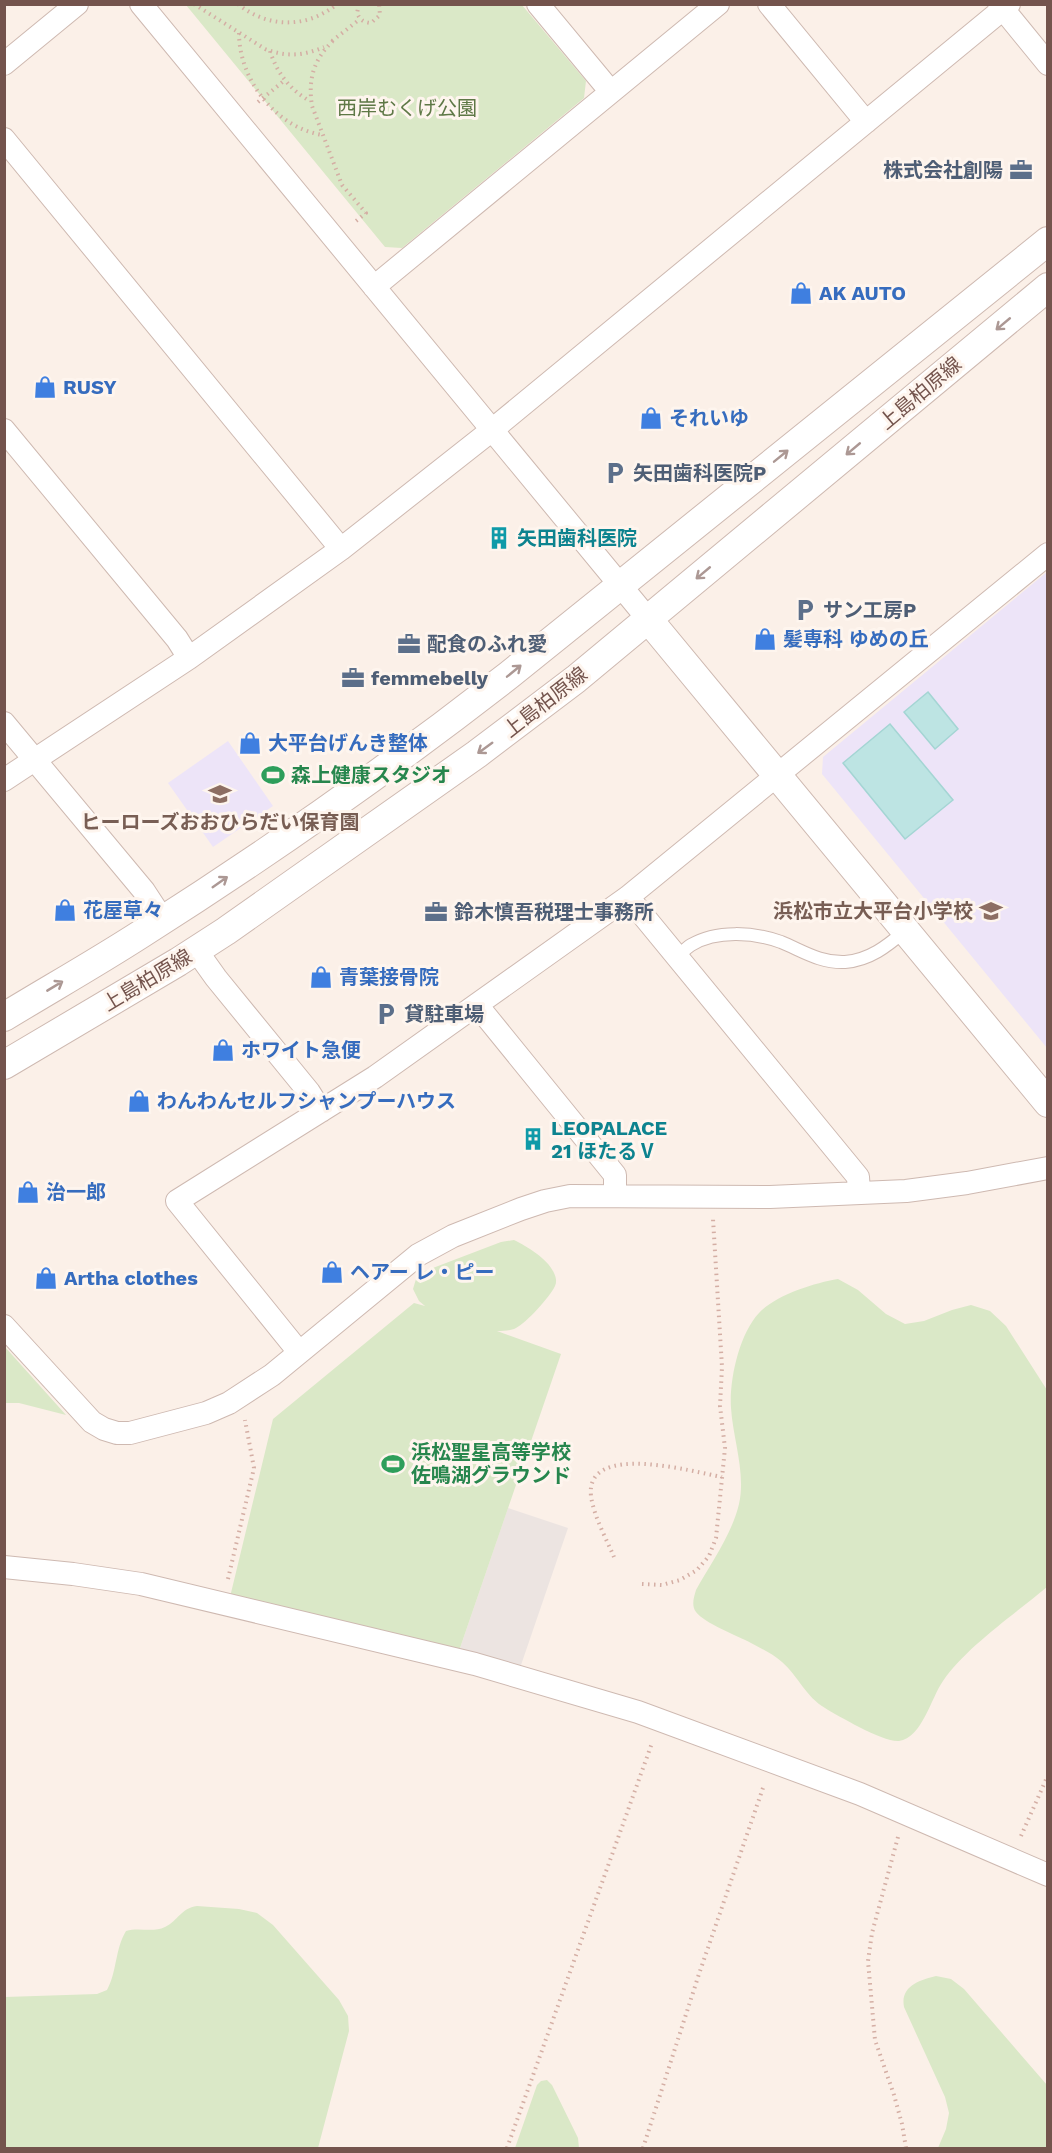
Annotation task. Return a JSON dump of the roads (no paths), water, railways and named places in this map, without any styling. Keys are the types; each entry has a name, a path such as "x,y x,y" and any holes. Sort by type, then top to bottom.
{"street":[{"path":"4,64 77,4"},
{"path":"141,4 1047,1103"},
{"path":"538,4 611,92"},
{"path":"374,287 718,4"},
{"path":"769,4 866,122"},
{"path":"4,780 189,658 341,549 492,430 1004,6 1047,64"},
{"path":"4,139 341,549"},
{"name":"上島柏原線","path":"4,1017 163,920 426,739 1047,241"},
{"name":"上島柏原線","path":"4,1065 196,950 486,748 568,685 1047,286"},
{"path":"4,430 177,639 189,658"},
{"path":"299,1352 177,1201 375,1077 628,897 1047,554"},
{"path":"4,723 144,891 163,920"},
{"path":"628,897 858,1176 859,1193"},
{"path":"196,950 309,1092 321,1111"},
{"path":"477,1005 615,1175 615,1196"},
{"path":"4,1326 92,1422 104,1429 130,1433 206,1413 240,1396 272,1375 418,1255 453,1236 545,1201 570,1197 770,1197 859,1193 937,1187 1047,1168"},
{"path":"4,1568 73,1574 141,1584 475,1664 660,1720 772,1761 860,1794 1047,1875"}],"lane":[{"path":"677,957 691,945 703,940 740,935 780,942 818,959 846,962 873,955 905,931"}],"water":[{"path":"928,692 958,729 935,749 904,712"},
{"path":"890,724 953,800 905,839 843,763"}],"place":[{"name":"株式会社創陽","path":"1021,170"},
{"name":"AK AUTO","path":"801,293"},
{"name":"RUSY","path":"45,387"},
{"name":"それいゆ","path":"651,418"},
{"name":"矢田歯科医院P","path":"615,473"},
{"name":"矢田歯科医院","path":"499,538"},
{"name":"サン工房P","path":"805,610"},
{"name":"髪専科 ゆめの丘","path":"765,639"},
{"name":"配食のふれ愛","path":"409,644"},
{"name":"femmebelly","path":"353,678"},
{"name":"大平台げんき整体","path":"250,743"},
{"name":"森上健康スタジオ","path":"273,775"},
{"name":"ヒーローズおおひらだい保育園","path":"220,794"},
{"name":"花屋草々","path":"65,910"},
{"name":"浜松市立大平台小学校","path":"991,911"},
{"name":"鈴木慎吾税理士事務所","path":"436,912"},
{"name":"青葉接骨院","path":"321,977"},
{"name":"貸駐車場","path":"386,1014"},
{"name":"ホワイト急便","path":"223,1050"},
{"name":"わんわんセルフシャンプーハウス","path":"139,1101"},
{"name":"LEOPALACE 21 ほたるⅤ","path":"533,1139"},
{"name":"治一郎","path":"28,1192"},
{"name":"ヘアー レ・ピー","path":"332,1272"},
{"name":"Artha clothes","path":"46,1278"},
{"name":"浜松聖星高等学校 佐鳴湖グラウンド","path":"393,1464"}],"park label":[{"name":"西岸むくげ公園","path":"407,108"}]}
